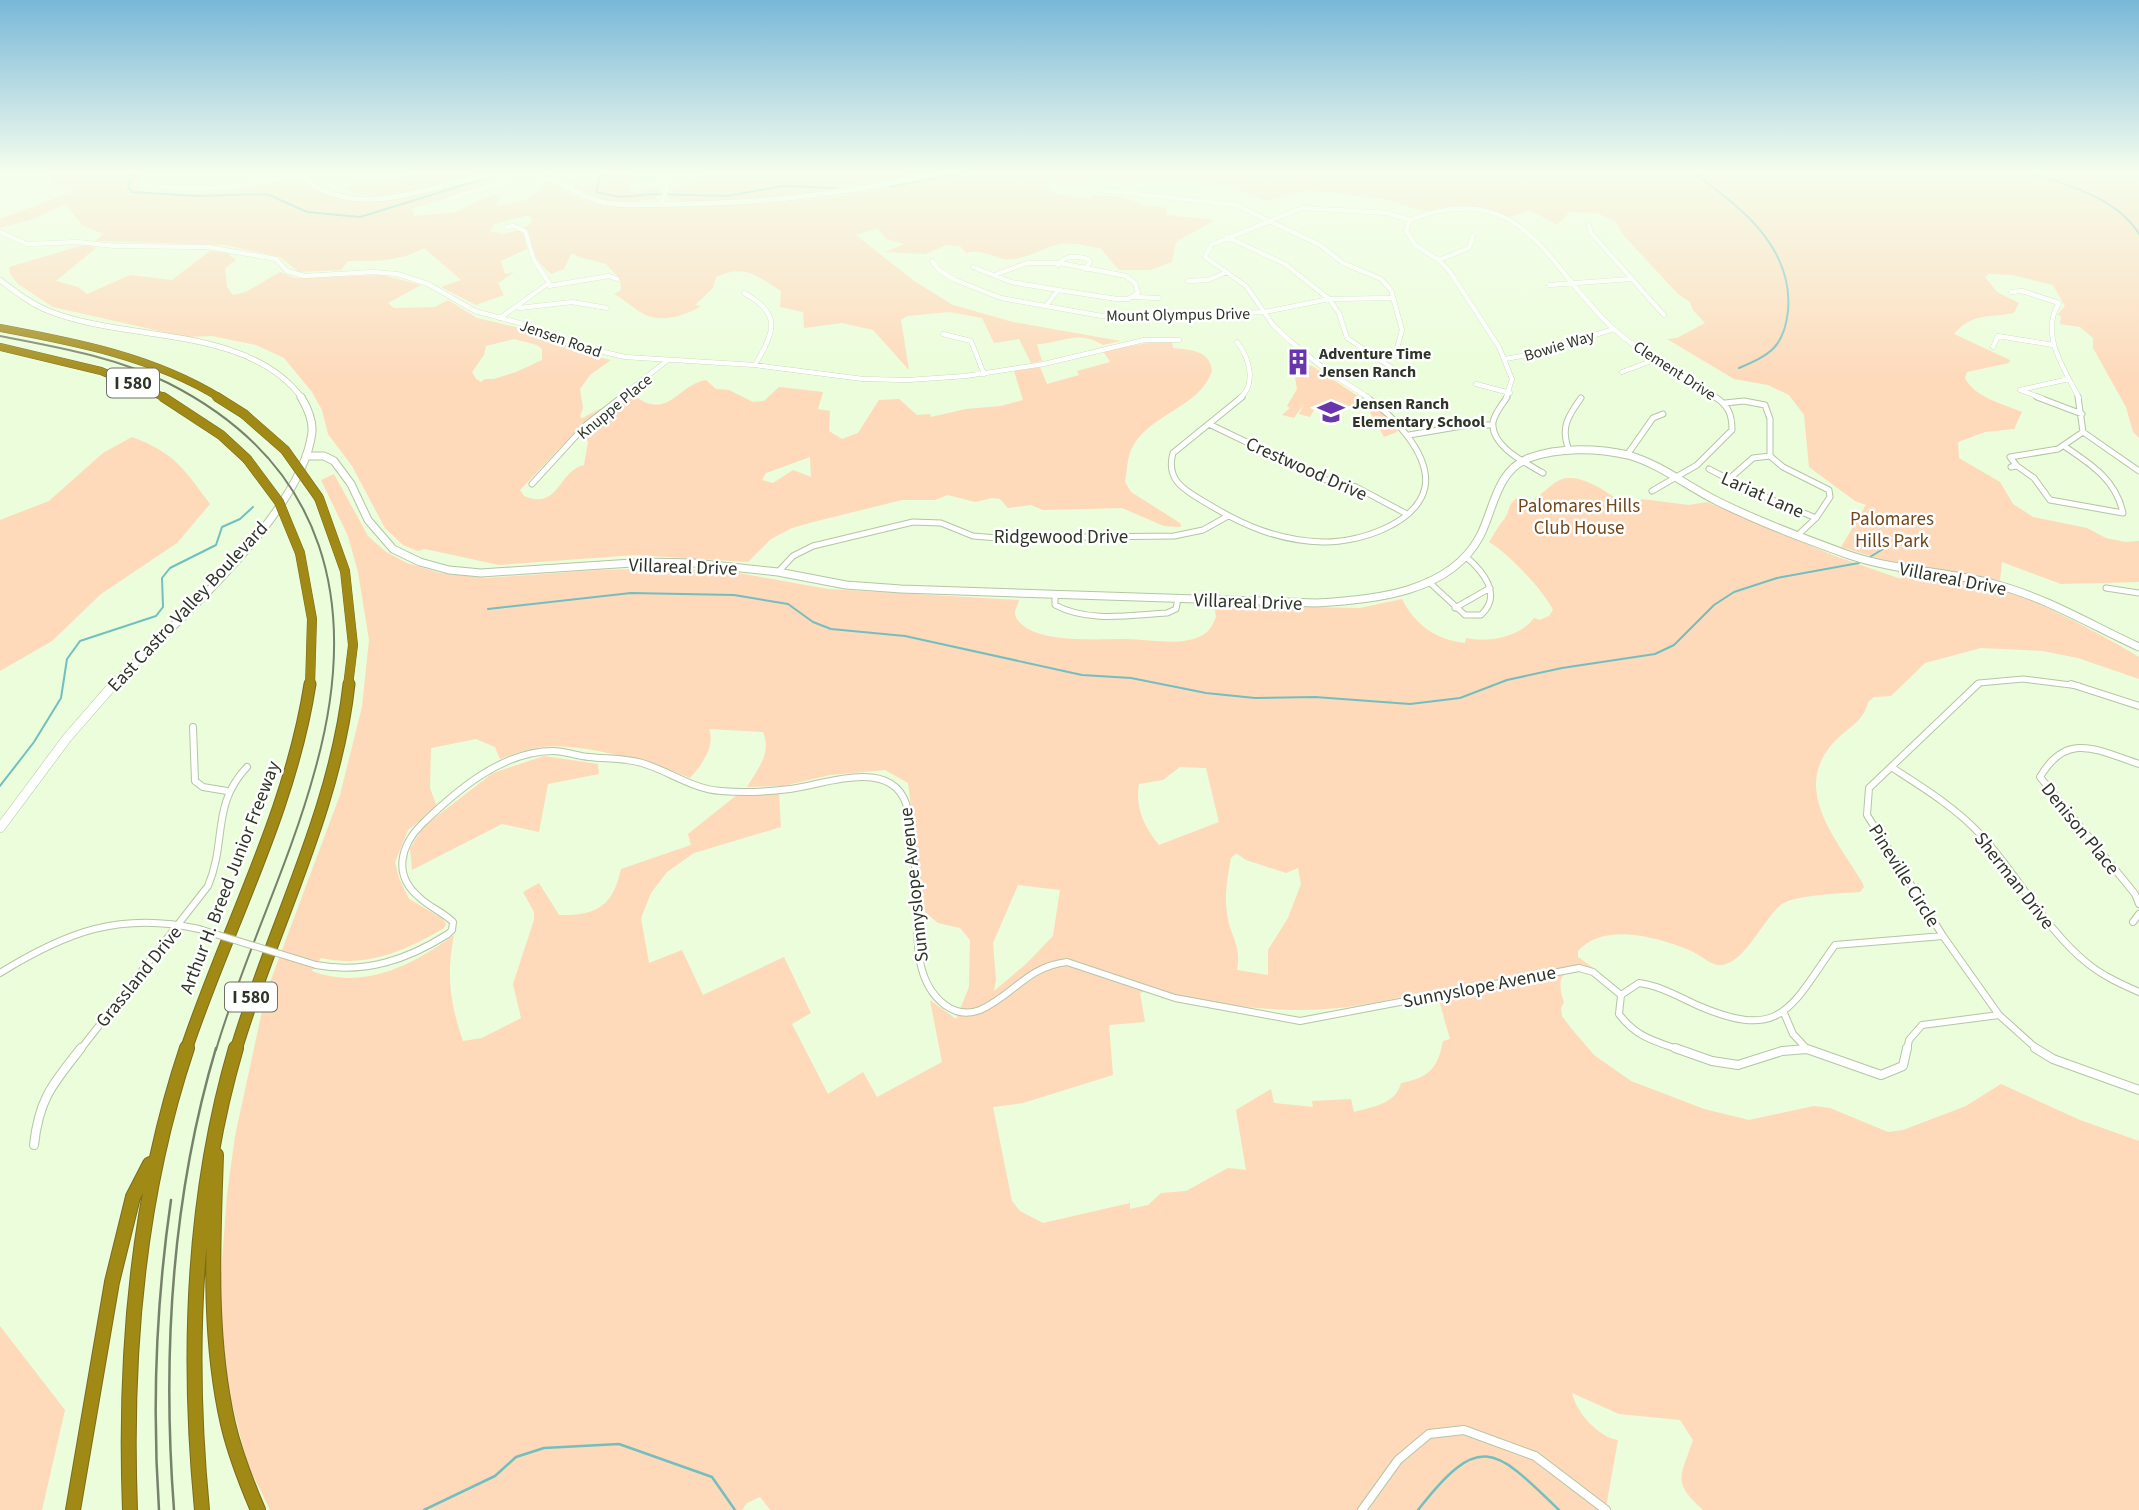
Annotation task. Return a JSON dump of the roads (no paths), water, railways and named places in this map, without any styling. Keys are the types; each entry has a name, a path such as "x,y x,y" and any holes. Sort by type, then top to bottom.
{"highway":[{"name":"I 580","path":"0,328 88,345 143,361 200,386 244,414 285,450 319,498 338,544 349,590 353,643 348,702 327,793 249,1004 217,1122 202,1216 194,1304 195,1423 202,1510"},
{"name":"Arthur H. Breed Junior Freeway","path":"0,347 79,364 143,387 179,405 211,426 247,459 279,502 300,553 310,597 310,682 300,737 278,811 194,1023 156,1152 143,1224 131,1338 128,1427 130,1510"},
{"path":"217,1122 213,1289 215,1353 229,1429 258,1510"},
{"path":"73,1510 98,1356 121,1243 132,1197 156,1152"}],"main road":[{"name":"East Castro Valley Boulevard","path":"0,280 28,302 51,312 208,346 262,365 296,390 309,410 312,432 306,456 287,493 245,548 79,722 0,828"},
{"name":"Villareal Drive","path":"306,456 324,456 334,461 351,484 368,520 393,549 420,562 449,570 481,573 659,562 694,563 778,572 846,585 1344,602 1394,594 1428,581 1465,556 1478,540 1502,480 1524,461 1542,454 1569,450 1627,455 1678,478 1721,503 1870,561 1968,578 2013,589 2065,609 2139,647"}],"street":[{"name":"Jensen Road","path":"21,241 27,244 78,242 115,246 208,247 276,259 287,271 304,276 373,272 397,274 428,284 475,311 534,327 575,345 613,355 755,365 893,380 984,374 1066,360 1129,342 1179,340"},
{"path":"528,241 534,260 549,286"},
{"path":"1219,241 1211,246 1205,257 1212,265 1240,280 1256,296 1276,329 1327,372 1383,407 1409,435 1424,472 1426,490 1391,526 1376,534 1338,541 1290,538 1262,532 1228,516 1177,483 1169,467 1173,453 1245,394 1250,385 1251,375 1242,348 1237,342"},
{"path":"1237,241 1286,264 1329,299 1339,313 1347,338 1404,372"},
{"path":"1313,241 1343,262 1381,279 1393,298 1402,330 1395,352 1382,361"},
{"path":"1412,241 1453,274 1505,359 1513,380 1510,393 1492,425"},
{"path":"1438,260 1469,248 1472,241"},
{"name":"Clement Drive","path":"1541,241 1614,329 1654,360 1725,403 1732,418 1732,430 1697,465 1678,478"},
{"path":"1598,241 1664,315"},
{"path":"1058,265 1063,257 1069,256 1088,259 1090,262 1086,269"},
{"name":"Mount Olympus Drive","path":"932,261 939,270 1001,298 1131,318 1265,312 1329,299 1393,298"},
{"path":"997,274 1030,261 1086,269 1132,279 1138,293 1134,297"},
{"path":"973,267 997,274 1011,282 1058,290 1117,299 1159,298"},
{"path":"1188,281 1208,280 1227,272"},
{"path":"500,318 549,286 609,276 617,279"},
{"path":"1549,285 1631,279"},
{"path":"1046,306 1058,290"},
{"path":"2011,292 2022,291 2059,303 2052,314 2053,345 2080,401 2083,432 2139,471"},
{"path":"744,293 764,303 770,311 772,324 773,333 755,365"},
{"path":"511,310 541,303 590,303 596,308 607,308"},
{"name":"Bowie Way","path":"1505,359 1546,352 1576,339 1614,329"},
{"path":"943,334 971,341 984,374"},
{"path":"1993,347 1998,336 2008,335 2053,345"},
{"name":"Knuppe Place","path":"532,484 586,425 668,360"},
{"path":"1622,372 1654,360"},
{"path":"2069,379 2020,390 2081,414"},
{"path":"1476,384 1510,393"},
{"path":"1569,450 1563,437 1562,426 1581,398"},
{"path":"1725,403 1751,399 1765,405 1769,410 1771,430 1770,456"},
{"path":"1627,455 1653,418 1663,414"},
{"name":"Crestwood Drive","path":"1209,424 1324,479 1356,487 1405,513"},
{"path":"1409,435 1462,426 1492,425"},
{"path":"1492,425 1500,442 1543,473"},
{"path":"2064,446 2111,482 2122,500 2123,513 2050,500 2034,478 2014,467 2010,457 2022,451 2049,450 2064,446 2083,432"},
{"path":"1728,480 1752,458 1770,456 1785,469 1822,484 1829,490 1830,497 1816,518 1799,534"},
{"name":"Lariat Lane","path":"1709,469 1816,518"},
{"path":"1652,491 1678,478"},
{"name":"Ridgewood Drive","path":"778,572 793,556 813,546 913,522 941,523 973,536 998,538 1174,536 1203,530 1228,516"},
{"path":"1428,581 1465,615 1481,615 1492,605 1494,597 1477,566 1465,556"},
{"path":"1455,608 1490,588"},
{"path":"2106,588 2139,593"},
{"path":"1055,594 1055,606 1063,611 1096,615 1167,613 1176,609 1178,598"},
{"name":"Pineville Circle","path":"2139,706 2086,685 2043,678 1979,682 1869,788 1867,815 1943,936 1999,1015 2031,1046 2053,1059 2139,1090"},
{"path":"193,727 195,782 203,787 227,791"},
{"name":"Denison Place","path":"2139,764 2094,750 2072,748 2053,757 2040,777 2135,894 2139,904"},
{"name":"Sunnyslope Avenue","path":"0,973 37,950 103,925 146,919 180,923 316,965 353,969 383,964 412,953 448,934 452,930 453,922 415,894 407,881 401,869 401,856 407,841 419,825 491,769 517,759 552,751 639,762 687,783 720,792 789,789 860,778 886,779 895,785 906,803 918,890 917,918 922,972 933,995 961,1014 977,1013 1032,969 1058,961 1175,998 1300,1021 1576,966 1591,970 1621,995"},
{"name":"Grassland Drive","path":"34,1145 37,1116 52,1085 180,923 216,871 221,848 221,815 227,791 247,766"},
{"name":"Sherman Drive","path":"1891,767 1959,813 1984,837 2074,954 2106,977 2139,992"},
{"path":"2133,922 2139,914"},
{"path":"1943,936 1835,945 1784,1013 1745,1021 1654,985 1639,983 1621,995 1619,1014 1630,1029 1646,1038 1712,1061 1738,1065 1782,1052 1807,1049 1881,1075 1903,1066 1909,1040 1922,1026 1999,1015"},
{"path":"1784,1013 1793,1034 1807,1049"},
{"path":"1362,1510 1398,1460 1429,1434 1464,1430 1535,1456 1606,1510"}],"waterway":[{"path":"1739,368 1767,354 1779,342 1786,324 1787,288 1782,267 1768,241"},
{"path":"0,786 34,742 61,698 67,659 80,641 156,616 163,607 162,578 170,568 216,545 222,527 240,519 253,507"},
{"path":"1870,557 1883,549"},
{"path":"488,609 631,593 734,595 788,604 813,622 831,629 905,636 1082,675 1131,678 1206,693 1255,698 1315,697 1410,704 1460,698 1507,680 1562,668 1655,654 1674,645 1714,605 1734,592 1777,578 1859,563"},
{"path":"424,1510 495,1476 516,1457 544,1448 619,1444 712,1477 735,1510"},
{"path":"1418,1510 1439,1484 1457,1468 1473,1458 1488,1457 1503,1462 1519,1473 1559,1510"}],"railway":[{"path":"0,336 128,366 168,383 222,416 265,455 297,498 319,545 331,597 334,652 328,710 304,806 216,1050"},
{"path":"174,1510 169,1393 174,1277 189,1162 216,1048"},
{"path":"159,1510 157,1355 171,1200"}],"place":[{"name":"Adventure Time Jensen Ranch","path":"1298,362"},
{"name":"Jensen Ranch Elementary School","path":"1331,412"}],"park label":[{"name":"Palomares Hills Club House","path":"1579,516"},
{"name":"Palomares Hills Park","path":"1892,529"}]}
